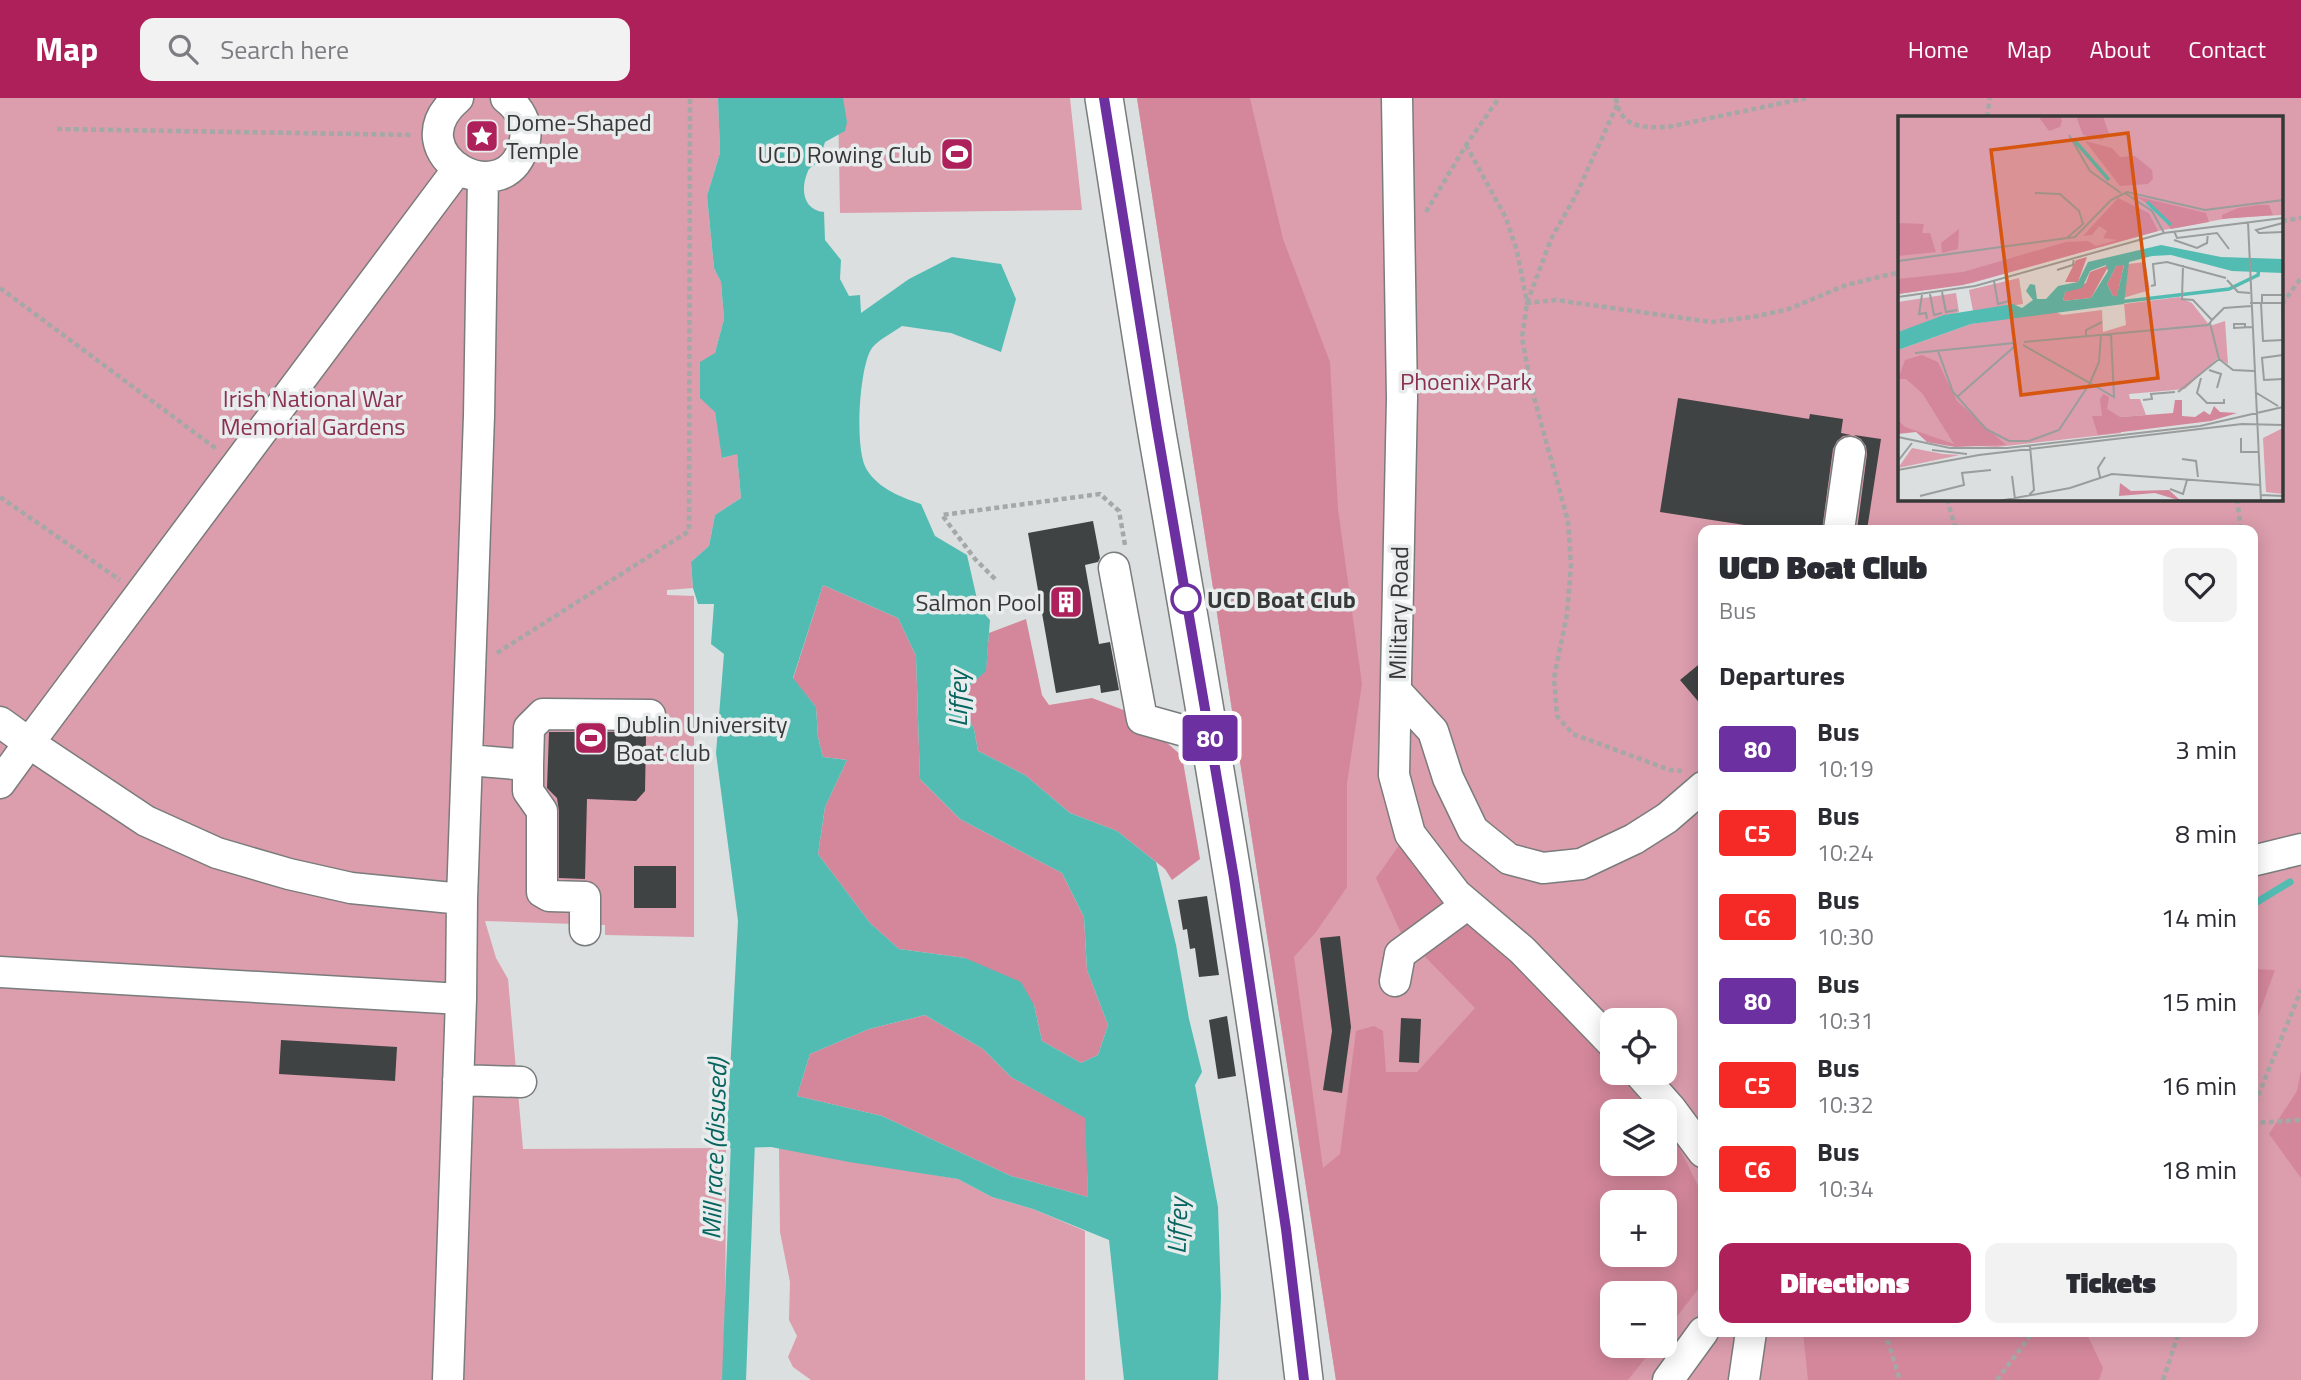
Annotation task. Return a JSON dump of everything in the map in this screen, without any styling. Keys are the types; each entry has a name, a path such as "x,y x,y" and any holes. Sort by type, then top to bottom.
{"main road":[{"path":"1104,98 1157,429 1237,892 1284,1215 1304,1380"}],"street":[{"path":"458,98 444,114 439,136 444,155 470,173 496,175 517,160 524,148 526,135 519,110 506,98"},
{"name":"Military Road","path":"1397,98 1402,398 1394,775 1410,834 1456,894 1522,950 1600,1031"},
{"path":"0,783 237,464 470,173"},
{"path":"448,1380 469,670 480,416 470,173"},
{"path":"1840,525 1850,452"},
{"path":"1114,568 1142,719 1210,738"},
{"path":"1396,691 1433,731 1448,778 1474,831 1509,859 1543,868 1581,864 1634,839 1667,818 1696,780"},
{"path":"584,930 585,897 549,896 542,892 542,811 528,791 529,728 544,714 650,715"},
{"path":"0,722 146,821 217,853 289,874 351,888 462,899"},
{"path":"468,760 528,765"},
{"path":"2258,860 2301,849"},
{"path":"1395,981 1400,954 1468,904"},
{"path":"0,972 461,999"},
{"path":"458,1080 521,1082"},
{"path":"1650,1085 1698,1145"},
{"path":"1668,1380 1699,1337"},
{"path":"1744,1380 1750,1337"}],"path":[{"path":"469,670 689,531 691,98"},
{"path":"1401,244 1409,241 1466,145 1499,98"},
{"path":"1616,98 1619,113 1628,122 1647,128 1668,127 1806,98"},
{"path":"1987,116 1990,98"},
{"path":"1617,105 1576,194 1551,239 1527,303 1522,338 1532,390 1568,521 1571,565 1567,614 1554,678 1557,716 1573,734 1696,780"},
{"path":"57,129 439,136"},
{"path":"1466,145 1506,218 1517,251 1527,303"},
{"path":"1527,303 1556,300 1711,322 1789,309 1846,285 1898,272"},
{"path":"2284,300 2301,278"},
{"path":"0,288 237,464"},
{"path":"995,579 975,559 942,515 1100,494 1119,511 1125,547 1114,568"},
{"path":"0,497 140,594"},
{"path":"1947,500 1955,525"},
{"path":"2237,500 2240,525"},
{"path":"2258,1096 2301,990"},
{"path":"2258,1123 2301,1120"},
{"path":"1886,1337 1899,1380"},
{"path":"1997,1380 2029,1337"},
{"path":"2164,1380 2177,1337"}],"green space":[{"name":"Irish National War Memorial Gardens","path":"0,98 718,98 720,153 707,196 714,268 721,282 724,319 715,353 715,412 723,458 737,453 741,498 715,515 709,546 691,562 693,588 667,590 667,595 694,596 694,937 605,935 605,925 485,921 496,958 508,979 523,1149 726,1148 725,1380 0,1380"},
{"name":"UCD Rowing Club","path":"838,98 1070,98 1082,210 840,213"},
{"name":"Phoenix Park","path":"1137,98 2301,98 2301,1380 1336,1380"},
{"path":"779,1148 958,1179 992,1197 1033,1209 1085,1231 1085,1380 811,1380 793,1367 788,1357 797,1336 789,1320 790,1282 780,1232"}],"shaded area":[{"path":"1137,98 1250,98 1283,239 1330,362 1338,509 1362,684 1347,783 1347,887 1316,932 1294,957 1323,1168 1340,1154 1356,1031 1374,1026 1383,1031 1386,1072 1417,1072 1475,1008 1400,931 1376,878 1400,844 1600,1054 1600,1085 1627,1085 1640,1099 1600,1099 1600,1176 1677,1176 1677,1143 1698,1186 1698,1289 1677,1316 1677,1281 1600,1281 1600,1358 1645,1358 1628,1380 1336,1380"},
{"path":"823,585 898,618 916,656 920,779 960,819 1062,873 1084,917 1087,970 1108,1025 1098,1055 1081,1063 1042,1041 1034,1005 965,958 899,949 870,923 818,854 825,807 847,760 823,757 818,737 816,707 793,679"},
{"path":"1026,619 1042,695 1049,705 1092,698 1134,714 1182,756 1200,859 1172,880 1165,869 1117,831 1070,813 1025,775 978,751 974,729 965,711 966,689 986,668 989,633"},
{"path":"2258,969 2275,970 2258,1017"},
{"path":"925,1015 983,1049 1011,1077 1086,1118 1088,1197 1011,1176 882,1116 797,1096 810,1054 869,1029"},
{"path":"2301,1070 2301,1178 2269,1134 2297,1091"},
{"path":"1804,1337 2088,1337 2103,1368 2099,1380 1808,1380"}],"water":[{"name":"Liffey","path":"718,98 843,98 847,122 845,131 825,142 819,161 808,171 804,191 808,203 824,212 825,240 841,260 840,279 849,296 860,295 861,313 909,279 952,257 1001,264 1016,299 1001,352 951,333 902,326 875,345 868,358 861,390 860,446 863,460 872,477 898,495 921,504 935,536 967,555 979,608 990,620 986,671 966,689 965,711 974,729 978,751 1025,775 1070,813 1117,831 1156,862 1202,1072 1195,1085 1218,1207 1221,1296 1218,1380 1124,1380 1109,1240 1033,1209 992,1197 958,1179 771,1147 726,1148 738,921 716,753 724,654 711,644 714,604 698,604 693,588 691,562 709,546 715,515 741,498 737,454 722,458 715,412 700,398 700,362 715,353 724,319 721,282 714,268 707,196 720,153","holes":["823,585 898,618 916,656 920,779 960,819 1062,873 1084,917 1087,970 1108,1025 1098,1055 1081,1063 1042,1041 1034,1005 1021,982 965,958 899,949 870,923 818,854 825,807 847,760 823,757 818,737 816,707 793,678","925,1015 983,1049 1011,1077 1085,1118 1088,1197 1011,1176 882,1116 797,1096 810,1054 869,1029"]}],"building":[{"path":"1678,398 1809,419 1810,414 1843,419 1841,433 1851,435 1843,436 1833,449 1823,525 1744,525 1660,512"},
{"path":"1854,435 1881,439 1868,525 1858,525 1867,454 1861,439"},
{"name":"Salmon Pool","path":"1093,521 1100,558 1098,562 1085,565 1099,644 1110,642 1119,690 1101,693 1100,685 1056,693 1028,533"},
{"path":"1698,665 1698,701 1680,680"},
{"path":"549,732 643,732 646,735 645,791 636,801 587,799 585,879 559,878 559,811 557,798 547,788"},
{"path":"634,866 676,866 676,908 634,908"},
{"path":"1207,896 1219,975 1199,977 1195,948 1190,949 1187,929 1183,930 1178,900"},
{"path":"1340,936 1351,1027 1342,1093 1323,1090 1332,1031 1320,938"},
{"path":"1227,1016 1236,1076 1218,1079 1209,1020"},
{"path":"1401,1018 1421,1019 1419,1063 1399,1062"},
{"path":"281,1040 397,1047 395,1081 279,1074"}],"waterway":[{"path":"2258,901 2290,882"},
{"name":"Mill race (disused)","path":"734,1380 744,1114"}],"bus line":[{"name":"80","path":"1104,98 1157,429 1234,878 1286,1229 1304,1380"}],"place":[{"name":"Dome-Shaped Temple","path":"482,136"},
{"name":"UCD Rowing Club","path":"957,154"},
{"name":"UCD Boat Club","path":"1186,599"},
{"name":"Salmon Pool","path":"1066,602"},
{"name":"Dublin University Boat club","path":"591,738"}]}
